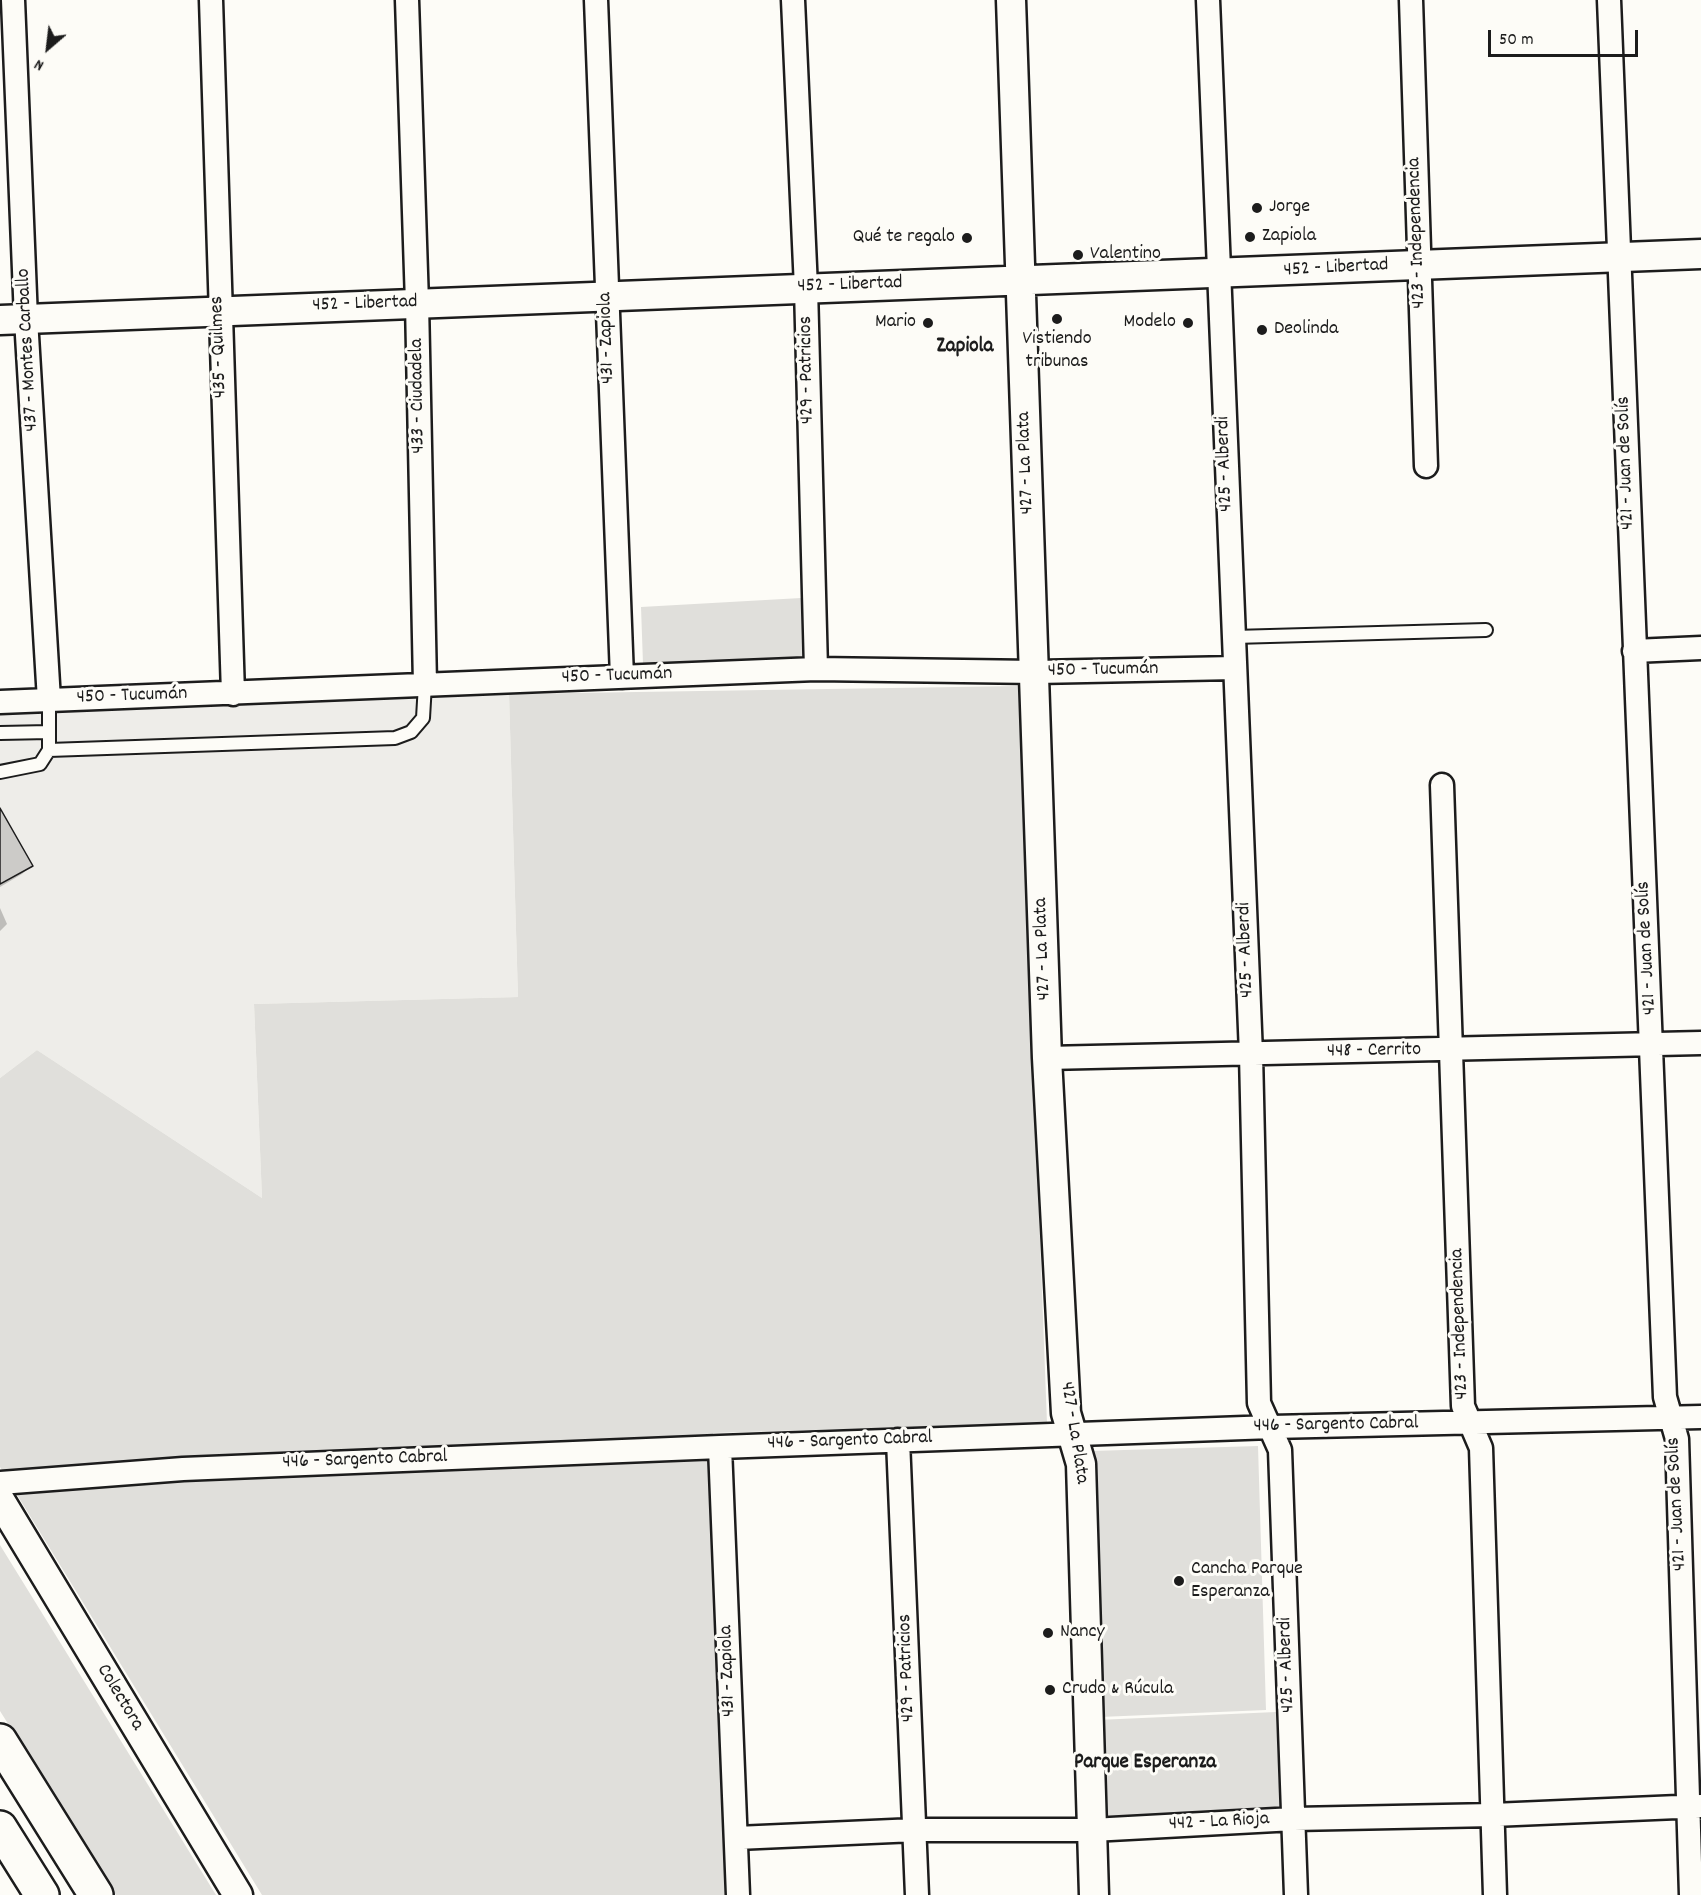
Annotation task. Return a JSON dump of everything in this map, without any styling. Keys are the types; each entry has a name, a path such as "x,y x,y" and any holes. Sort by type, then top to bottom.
{"highway":[{"path":"0,1741 96,1895"},
{"path":"0,1828 42,1895"}],"street":[{"name":"437 - Montes Carballo","path":"14,0 13,320 49,700"},
{"name":"435 - Quilmes","path":"211,0 219,311 233,694"},
{"name":"433 - Ciudadela","path":"406,0 417,303 424,684"},
{"name":"431 - Zapiola","path":"596,0 622,677"},
{"name":"429 - Patricios","path":"793,0 806,288 816,669"},
{"name":"427 - La Plata","path":"1011,0 1036,672 1047,1058 1066,1413 1081,1464 1094,1895"},
{"name":"425 - Alberdi","path":"1208,0 1251,1054 1259,1403 1281,1450 1296,1895"},
{"name":"423 - Independencia","path":"1411,0 1426,466"},
{"name":"421 - Juan de Solís","path":"1609,0 1634,651 1653,1044 1665,1397 1677,1439 1694,1806 1691,1895"},
{"name":"452 - Libertad","path":"13,320 1701,254"},
{"path":"1634,651 1701,648"},
{"name":"450 - Tucumán","path":"0,702 816,669 1036,672 1235,668"},
{"name":"423 - Independencia","path":"1442,785 1463,1406 1481,1448 1495,1895"},
{"name":"448 - Cerrito","path":"1047,1058 1701,1043"},
{"name":"446 - Sargento Cabral","path":"0,1483 183,1468 898,1440 1272,1427 1701,1417"},
{"name":"429 - Patricios","path":"898,1440 917,1895"},
{"name":"431 - Zapiola","path":"720,1447 738,1895"},
{"name":"Colectora","path":"0,1500 238,1895"},
{"name":"442 - La Rioja","path":"736,1838 915,1830 1092,1830 1294,1819 1494,1815 1694,1806"}],"lane":[{"path":"1234,637 1486,630"},
{"path":"49,750 395,738 411,732 423,718 424,684"},
{"path":"0,772 40,764 49,750 49,700"},
{"path":"0,733 49,732"}],"shaded area":[{"path":"801,598 802,660 643,664 641,607"},
{"path":"1019,686 1047,1423 713,1433 732,1895 262,1895 0,1467 0,1078 37,1050 262,1198 254,1004 518,997 509,694"},
{"path":"509,694 518,997 254,1004 262,1198 37,1050 0,1078 0,711"},
{"name":"Cancha Parque Esperanza","path":"1258,1446 1266,1710 1100,1717 1091,1451"},
{"path":"0,1545 216,1895 116,1895 0,1711"},
{"path":"1276,1712 1280,1811 1102,1819 1097,1720"}],"building":[{"path":"0,808 33,866 0,884"}],"place":[{"name":"Jorge","path":"1257,208"},
{"name":"Zapiola","path":"1250,237"},
{"name":"Qué te regalo","path":"967,238"},
{"name":"Valentino","path":"1078,255"},
{"name":"Vistiendo tribunas","path":"1057,319"},
{"name":"Mario","path":"928,323"},
{"name":"Modelo","path":"1188,323"},
{"name":"Deolinda","path":"1262,330"},
{"name":"Cancha Parque Esperanza","path":"1179,1581"},
{"name":"Nancy","path":"1048,1633"},
{"name":"Crudo & Rúcula","path":"1050,1690"}],"district":[{"name":"Zapiola","path":"965,348"},
{"name":"Parque Esperanza","path":"1145,1764"}]}
